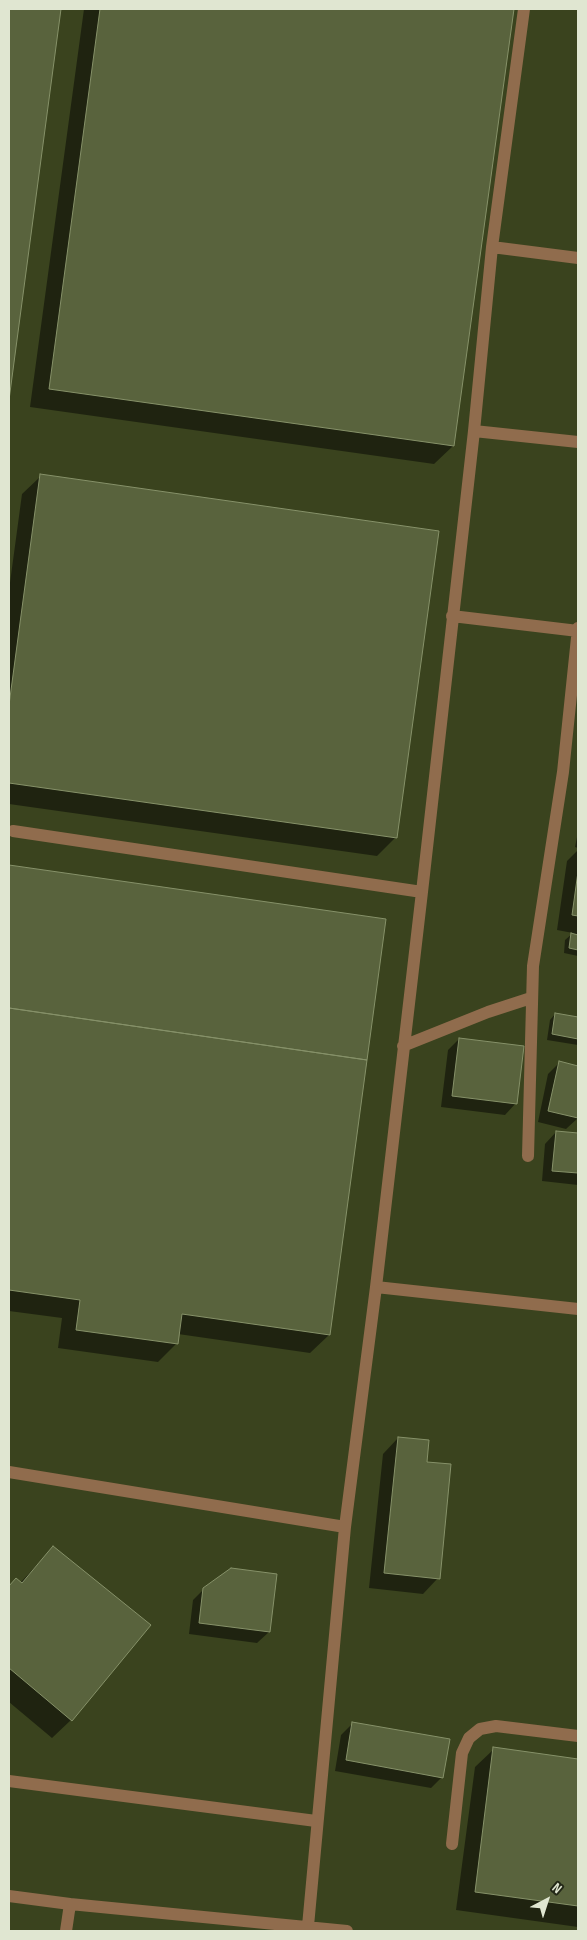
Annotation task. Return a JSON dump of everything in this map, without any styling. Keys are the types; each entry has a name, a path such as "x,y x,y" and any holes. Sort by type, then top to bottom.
{"lane":[{"path":"308,1926 316,1821 345,1527 376,1287 422,892 474,431 492,247 524,9"},
{"path":"492,247 578,258"},
{"path":"474,431 578,442"},
{"path":"452,616 578,630 563,772 532,966 528,1156"},
{"path":"13,831 422,892"},
{"path":"403,1046 488,1012 531,998"},
{"path":"376,1287 578,1309"},
{"path":"9,1472 345,1527"},
{"path":"452,1844 462,1753 469,1738 480,1729 496,1726 578,1736"},
{"path":"9,1781 316,1821"},
{"path":"9,1896 70,1904 347,1931"},
{"path":"66,1931 70,1904"}],"building":[{"path":"9,9 61,9 9,400"},
{"path":"100,9 514,9 454,446 49,389"},
{"path":"40,474 439,531 397,838 9,783 9,705"},
{"path":"9,865 386,919 367,1060 9,1008"},
{"path":"578,872 578,916 572,915"},
{"path":"571,933 578,935 578,950 569,948"},
{"path":"9,1008 367,1060 330,1335 182,1314 178,1344 76,1330 80,1300 9,1290"},
{"path":"555,1013 578,1017 578,1039 552,1034"},
{"path":"459,1038 524,1046 517,1104 452,1096"},
{"path":"559,1061 578,1066 578,1118 548,1111"},
{"path":"556,1131 578,1133 578,1173 552,1171"},
{"path":"398,1437 429,1440 427,1462 451,1464 440,1579 384,1573"},
{"path":"53,1546 151,1625 72,1721 9,1668 9,1586 16,1578 22,1583"},
{"path":"231,1568 277,1574 270,1632 199,1623 203,1588"},
{"path":"352,1722 450,1739 443,1778 346,1760"},
{"path":"493,1747 578,1759 578,1906 475,1892"}]}
